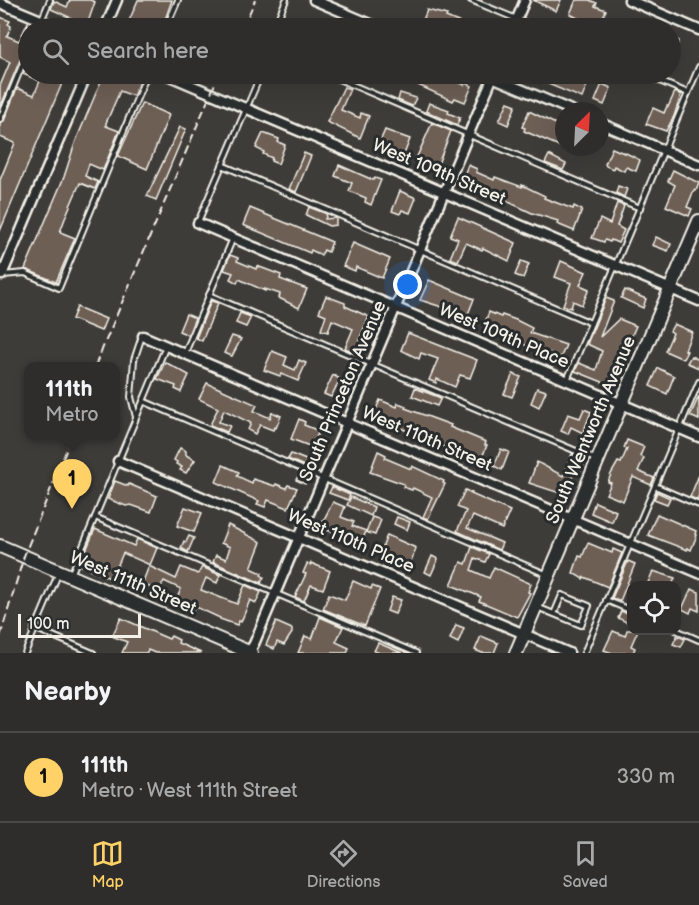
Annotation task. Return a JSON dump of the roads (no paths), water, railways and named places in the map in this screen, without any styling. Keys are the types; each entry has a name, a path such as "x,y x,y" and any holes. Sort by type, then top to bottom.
{"street":[{"path":"109,18 117,0"},
{"path":"314,0 356,18"},
{"path":"518,18 525,0"},
{"path":"629,0 671,18"},
{"path":"0,3 28,18"},
{"path":"681,22 699,30"},
{"path":"1,274 83,84"},
{"name":"West 109th Street","path":"189,84 699,301"},
{"name":"South Princeton Avenue","path":"249,653 444,193 487,84"},
{"path":"511,84 555,103"},
{"path":"609,127 699,165"},
{"name":"South Wentworth Avenue","path":"516,653 699,221"},
{"name":"West 109th Place","path":"198,223 699,437"},
{"name":"West 110th Street","path":"143,336 699,573"},
{"name":"West 110th Place","path":"118,461 569,653"},
{"name":"West 111th Street","path":"0,546 249,653"}],"lane":[{"path":"42,18 50,0"},
{"path":"170,18 178,0"},
{"path":"278,18 286,0"},
{"path":"471,0 512,18"},
{"path":"567,380 699,66"},
{"path":"0,119 18,75"},
{"path":"1,274 25,273 59,288 143,84"},
{"path":"198,223 257,84"},
{"path":"350,84 640,208"},
{"path":"667,84 688,93"},
{"path":"222,165 591,323"},
{"path":"185,353 233,238"},
{"path":"209,295 598,460"},
{"path":"136,418 131,397 134,360 143,336"},
{"path":"25,653 34,628 95,517 166,346"},
{"path":"584,653 699,382"},
{"path":"143,401 549,575"},
{"path":"655,486 699,505"},
{"path":"95,517 416,653"},
{"path":"536,606 554,614 581,626 589,606 562,595 554,614"},
{"path":"606,600 627,609"},
{"path":"34,628 93,653"},
{"path":"681,632 699,640"}],"railway":[{"path":"247,18 255,0"},
{"path":"97,362 215,84"},
{"path":"0,637 24,556 70,440"}],"place":[{"name":"111th","path":"72,509"}]}
